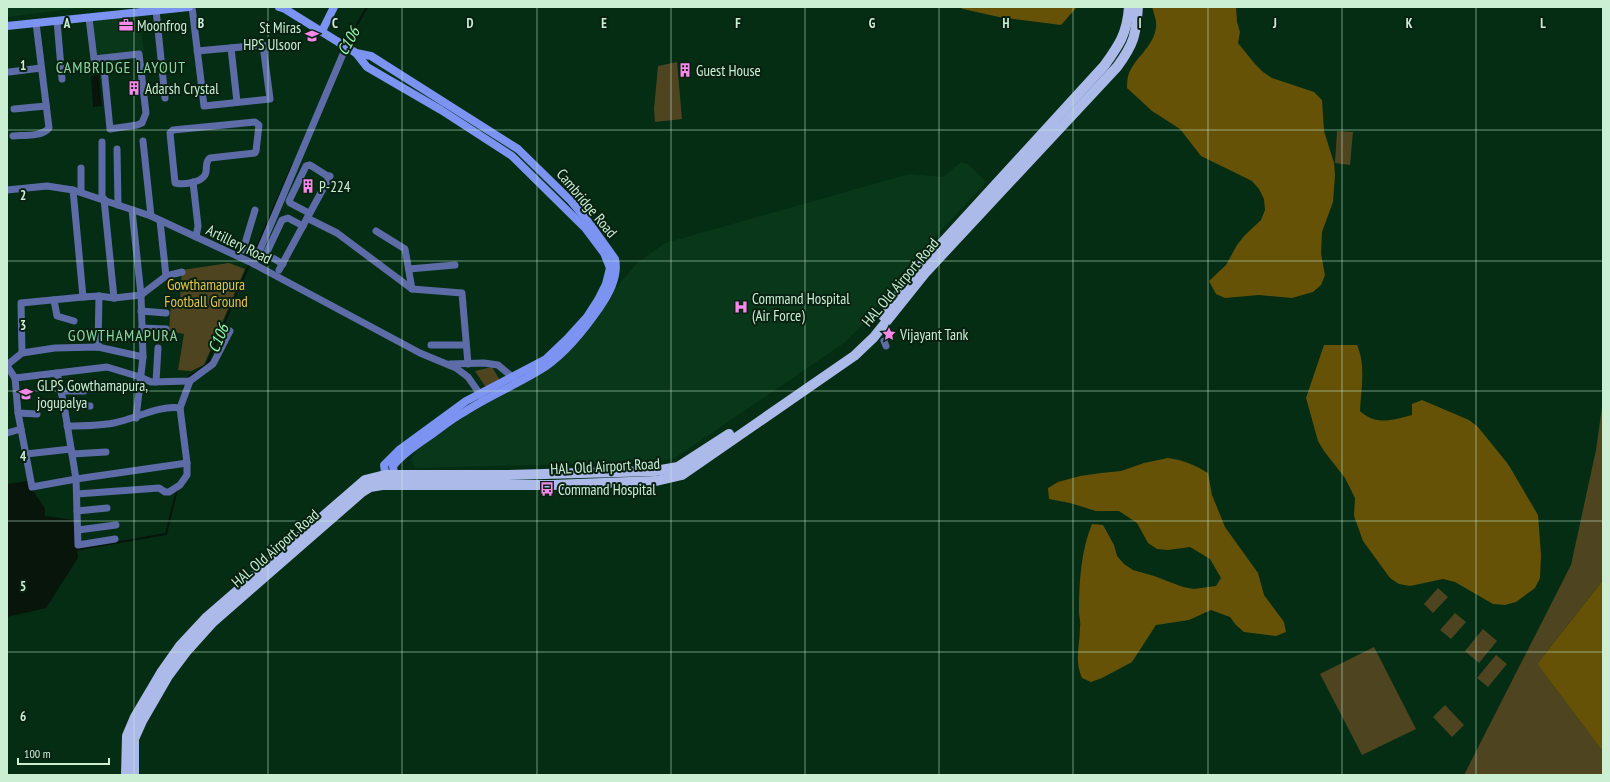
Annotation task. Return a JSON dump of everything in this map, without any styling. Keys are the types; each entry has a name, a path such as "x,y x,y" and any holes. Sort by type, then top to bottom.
{"main road":[{"name":"HAL Old Airport Road","path":"852,354 878,323 920,267 1104,66 1121,42 1128,19 1128,7"},
{"name":"HAL Old Airport Road","path":"126,775 127,736 135,717 161,673 180,646 207,617 365,480 552,485 656,481 682,475 852,354 874,337 926,272 1117,67 1134,41 1138,7"},
{"name":"HAL Old Airport Road","path":"134,775 134,739 142,721 168,676 186,652 213,622 362,492 370,487 390,480"}],"street":[{"path":"7,26 189,7"},
{"path":"192,7 197,51 204,106 270,98 263,45 197,51"},
{"name":"Cambridge Road","path":"279,7 322,31 356,53 371,56 518,149 570,201 590,224 615,259 616,265 614,279 609,295 583,331 560,354 546,366 479,393 399,450 384,466 390,480"},
{"path":"322,31 334,7"},
{"path":"156,10 165,98"},
{"path":"89,18 94,59 103,58 139,54 146,112 142,123 137,126 110,129 103,58"},
{"path":"57,21 62,79"},
{"path":"13,136 42,133 49,128 40,68 36,23"},
{"path":"254,264 346,47"},
{"path":"231,48 237,102"},
{"path":"9,72 40,68"},
{"path":"14,108 46,106"},
{"path":"257,123 259,125 255,153 208,159 206,175 201,179 192,182 178,184 174,180 171,132 240,124 257,123"},
{"path":"143,141 151,216"},
{"path":"102,142 103,199 114,298"},
{"path":"117,149 118,205"},
{"path":"302,226 288,218 282,220 266,254 281,267 302,226 308,216 330,176 310,166 306,166 289,201 290,202 308,216 337,233 412,289 462,293 468,364"},
{"path":"81,168 81,192"},
{"path":"192,182 196,221 198,226 194,236"},
{"name":"Artillery Road","path":"7,190 48,186 73,190 151,216 254,264 420,353 456,368 468,377 484,401"},
{"path":"73,190 84,297"},
{"path":"132,210 141,294 143,357 136,418"},
{"path":"243,250 255,210"},
{"path":"160,221 166,276"},
{"path":"376,231 405,249 412,289"},
{"path":"409,269 455,265"},
{"path":"22,353 21,303 99,296 114,298 141,294 166,276 182,272"},
{"path":"98,346 99,296"},
{"path":"54,300 56,316 74,321"},
{"path":"141,311 166,313"},
{"path":"142,328 166,329"},
{"path":"16,378 107,368 140,377 150,382 190,381 210,368 230,331"},
{"path":"431,344 466,345"},
{"path":"143,357 98,346 55,348 22,353 7,365 16,378 18,413 32,487 187,463"},
{"path":"156,382 158,348"},
{"name":"Artillery Road","path":"448,365 484,363 498,365 515,379"},
{"path":"57,373 64,405 76,479 78,545 115,539"},
{"name":"Cambridge Road","path":"390,480 393,466 396,462 420,442 465,411 484,401 515,379"},
{"path":"77,494 159,488 165,492 169,492 180,485 186,475 187,463 178,408 190,381"},
{"path":"61,392 84,391"},
{"path":"64,405 90,406"},
{"path":"67,426 100,425 136,418 167,407 178,408"},
{"path":"18,413 37,414"},
{"path":"7,433 21,429"},
{"path":"26,454 72,451 106,452"},
{"path":"77,512 107,508"},
{"path":"78,530 116,525"}],"shaded area":[{"path":"7,7 88,7 7,17"},
{"path":"959,7 1077,7 1061,25 999,17"},
{"path":"1152,7 1236,7 1237,22 1240,32 1238,43 1255,64 1272,78 1314,92 1322,100 1324,131 1334,163 1335,175 1333,202 1322,232 1321,254 1325,275 1321,285 1313,292 1292,298 1259,295 1225,298 1216,294 1209,281 1226,265 1237,245 1244,236 1261,220 1265,210 1264,199 1259,189 1252,181 1201,156 1180,129 1152,111 1127,88 1128,78 1134,64 1151,42 1154,35 1156,23"},
{"path":"139,15 144,51 96,57 92,21"},
{"path":"99,75 102,106 93,107 91,76"},
{"name":"Command Hospital (Air Force)","path":"961,162 968,164 986,182 900,275 870,317 844,343 675,458 652,462 415,468 411,461 417,449 467,415 547,370 563,357 586,334 612,297 614,290 637,263 665,243 909,174 943,177"},
{"path":"1324,345 1357,345 1360,353 1362,369 1360,411 1366,416 1372,419 1391,420 1412,415 1412,404 1422,400 1469,420 1478,427 1508,464 1538,515 1541,555 1540,578 1535,588 1516,602 1505,605 1493,604 1455,582 1443,579 1410,586 1399,584 1390,578 1363,541 1354,516 1355,498 1345,478 1318,441 1306,398"},
{"path":"1168,458 1189,463 1208,473 1212,495 1225,527 1258,573 1264,595 1284,622 1286,632 1276,636 1244,632 1230,617 1211,610 1189,620 1156,625 1132,662 1102,678 1091,682 1082,678 1078,665 1078,659 1081,567 1085,545 1092,524 1103,525 1114,545 1117,556 1124,564 1133,570 1183,587 1194,589 1216,586 1221,578 1210,559 1190,547 1168,550 1157,549 1148,543 1137,523 1119,511 1096,511 1070,503 1049,499 1048,488 1058,482 1080,476 1121,471 1144,463"},
{"path":"27,481 45,509 45,516 74,520 78,558 46,608 7,617 7,484"},
{"path":"1603,580 1603,752 1537,664"}],"green space":[{"path":"677,62 682,119 655,122 654,109 658,66"},
{"path":"1337,131 1353,132 1350,165 1335,163"},
{"name":"Gowthamapura Football Ground","path":"229,263 245,269 204,365 191,371 178,370 184,334 169,331 171,301 180,301 182,270"},
{"path":"492,367 501,382 487,389 475,371"},
{"path":"1603,400 1603,580 1537,664 1603,752 1603,775 1464,775 1571,565 1596,450"},
{"path":"1438,588 1448,597 1433,613 1424,604"},
{"path":"1455,613 1466,622 1451,639 1440,630"},
{"path":"1483,629 1497,641 1479,663 1465,651"},
{"path":"1374,647 1416,729 1362,755 1320,674"},
{"path":"1496,655 1507,664 1488,687 1477,678"},
{"path":"1445,705 1464,725 1452,737 1433,717"}],"waterway":[{"name":"C106","path":"346,44 367,7"},
{"name":"C106","path":"251,260 293,164"},
{"name":"C106","path":"189,379 190,376 207,364 249,265"},
{"name":"C106","path":"74,550 166,534 177,489"}],"place":[{"name":"Moonfrog","path":"126,25"},
{"name":"St Miras HPS Ulsoor","path":"312,36"},
{"name":"Guest House","path":"685,70"},
{"name":"Adarsh Crystal","path":"134,88"},
{"name":"P-224","path":"308,186"},
{"name":"Command Hospital (Air Force)","path":"741,307"},
{"name":"Vijayant Tank","path":"889,334"},
{"name":"GLPS Gowthamapura, jogupalya","path":"26,394"},
{"name":"Command Hospital","path":"547,489"}],"district":[{"name":"CAMBRIDGE LAYOUT","path":"121,67"},
{"name":"GOWTHAMAPURA","path":"123,335"}]}
